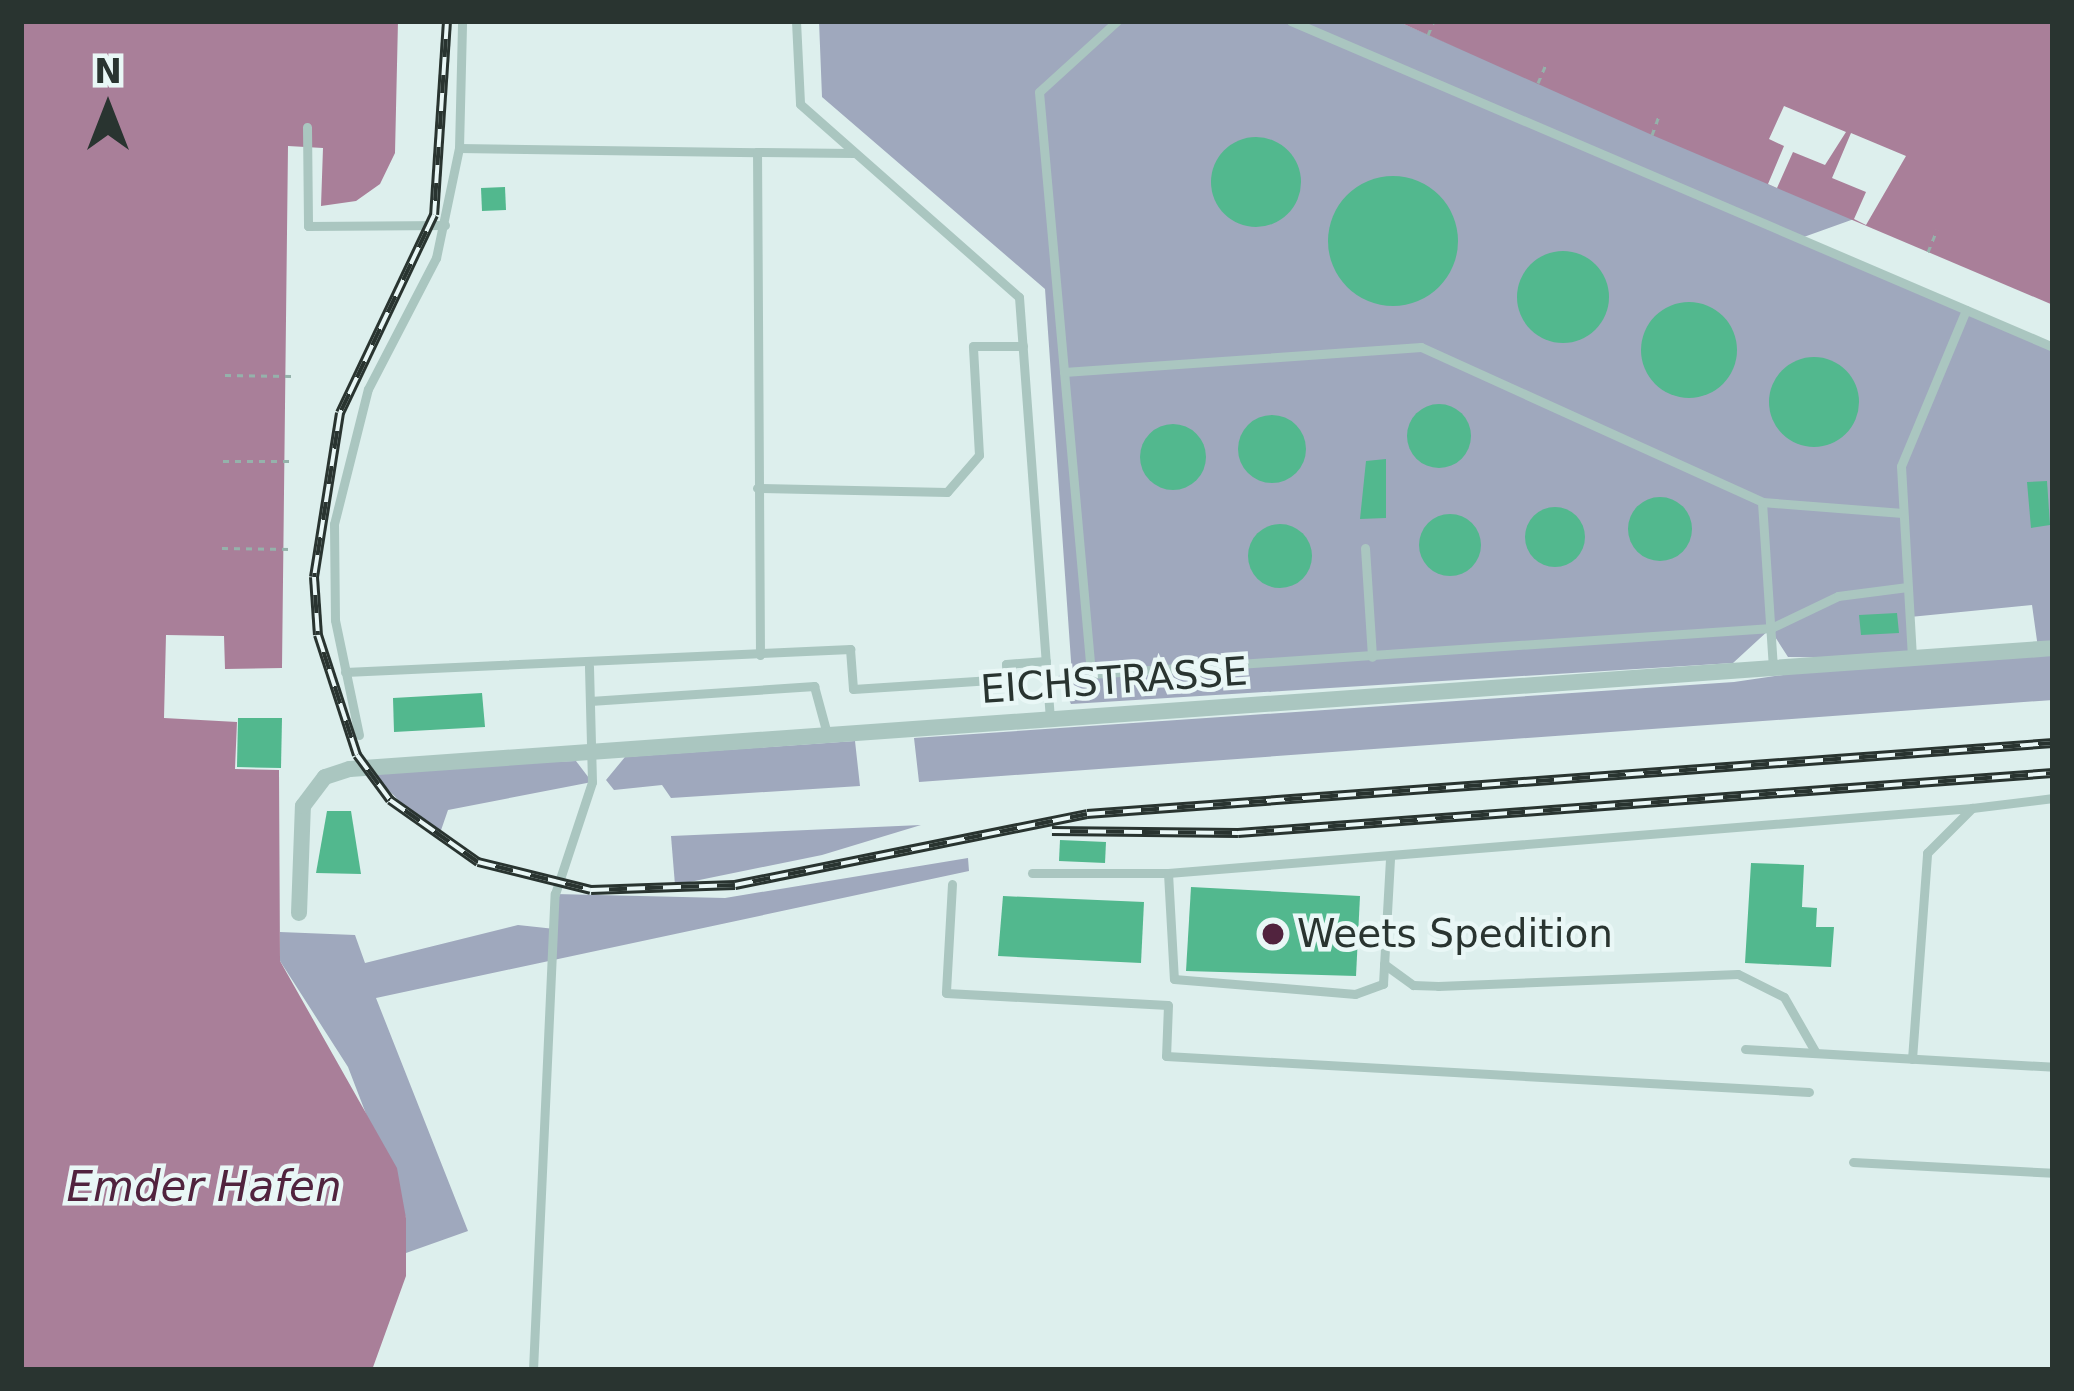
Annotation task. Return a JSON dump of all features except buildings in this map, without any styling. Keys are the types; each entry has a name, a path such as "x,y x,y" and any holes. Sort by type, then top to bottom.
{"street":[{"name":"EICHSTRASSE","path":"298,913 301,817 325,777 592,752 2053,648"}],"lane":[{"path":"359,735 331,570 340,485 368,388 445,224 459,148 462,21"},
{"path":"796,21 800,104 1019,297 1049,719"},
{"path":"1118,21 1040,92 1091,674 1771,628 1838,596 1907,587"},
{"path":"1291,21 2053,347"},
{"path":"307,127 308,226 445,224"},
{"path":"459,148 856,153"},
{"path":"757,152 760,655"},
{"path":"1912,658 1901,466 1966,310"},
{"path":"757,488 947,492 979,455 973,346 1023,346"},
{"path":"1064,372 1420,347 1762,502 1903,513"},
{"path":"1762,502 1773,668"},
{"path":"1365,548 1372,657"},
{"path":"345,672 589,666 850,649 853,688 1007,679 1006,664 1046,662"},
{"path":"533,1370 555,894 592,752 589,666"},
{"path":"590,701 814,686 827,735"},
{"path":"1032,873 1168,873 1390,857 2053,798"},
{"path":"1912,1059 1921,874 1937,837 1972,808"},
{"path":"1168,873 1168,966 1186,986 1375,992 1384,964 1390,857"},
{"path":"952,884 946,993 1168,1005 1166,1056 1809,1093"},
{"path":"1384,964 1438,986 1738,974 1784,998 1816,1054"},
{"path":"1745,1049 2053,1067"},
{"path":"1853,1162 2053,1173"}],"path":[{"path":"1429,35 1434,21"},
{"path":"1538,83 1546,62"},
{"path":"1652,135 1660,113"},
{"path":"1928,252 1937,230"},
{"path":"224,376 291,376"},
{"path":"223,461 291,461"},
{"path":"222,548 291,549"}],"shaded area":[{"path":"819,21 1397,21 1854,219 1801,238 2053,347 2053,700 919,782 914,738 1734,682 1900,658 1788,657 1770,629 1733,663 1071,704 1058,676 1072,675 1045,289 822,97","holes":["2032,605 2038,648 1912,657 1910,617"]},
{"path":"855,741 860,786 671,798 662,785 614,790 606,780 625,757"},
{"path":"576,761 592,782 448,810 438,839 366,768"},
{"path":"921,825 822,855 675,885 671,836"},
{"path":"968,858 969,871 376,998 468,1231 406,1253 406,1218 348,1067 280,961 280,932 355,935 365,963 518,925 555,929 555,894 725,898"}],"water":[{"name":"Emder Hafen","path":"21,21 398,21 395,153 380,184 356,201 321,206 323,148 288,146 282,668 225,669 224,636 166,635 164,718 237,722 235,769 279,770 280,961 397,1168 406,1218 406,1276 372,1370 21,1370"},
{"path":"1397,21 2053,21 2053,305 1652,135"}],"pier":[{"path":"1784,106 1846,132 1825,165 1793,152 1777,188 1768,184 1784,146 1769,139"},
{"path":"1851,133 1906,156 1866,225 1854,219 1866,192 1832,178"}],"railway":[{"path":"447,21 434,215 340,413 314,577 318,635 357,755 390,800 478,862 591,890 735,885 1087,814 2053,743"},
{"path":"1052,831 1238,833 2053,773"}],"place":[{"name":"Weets Spedition","path":"1273,934"}]}
